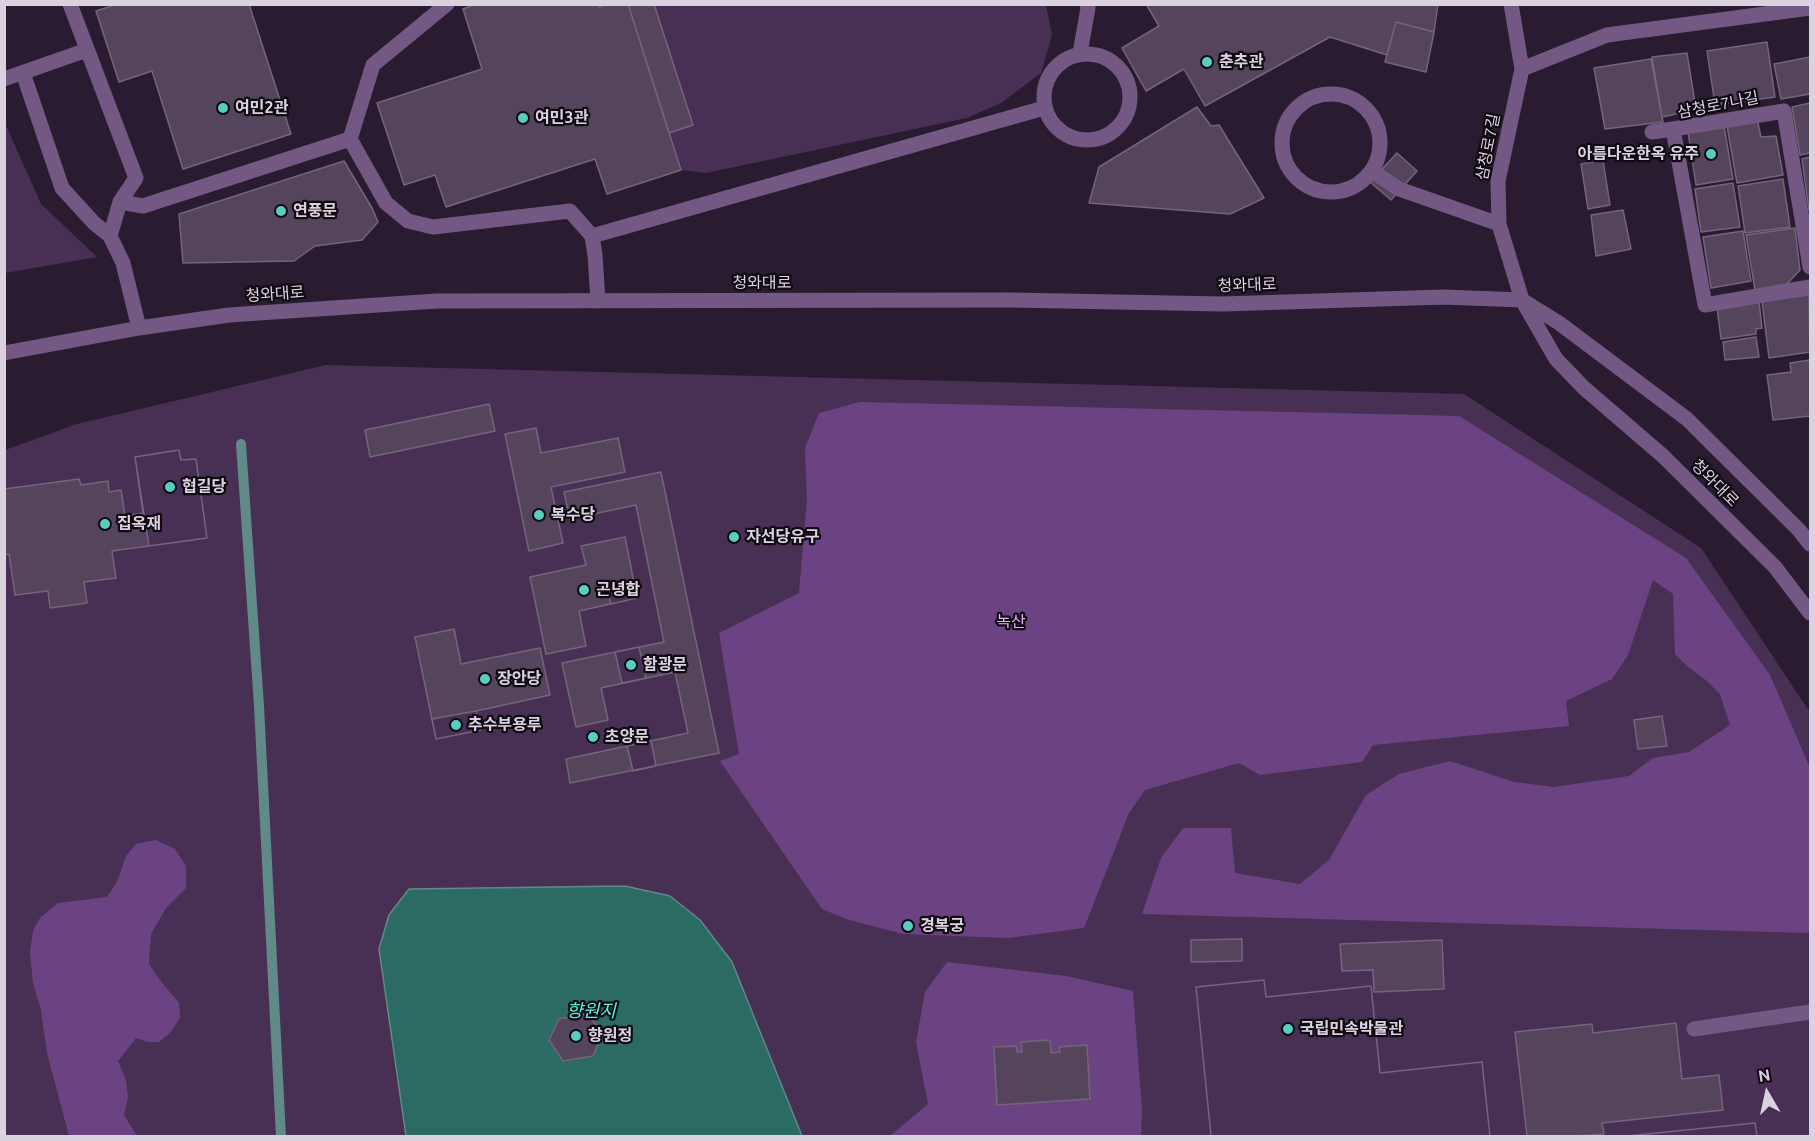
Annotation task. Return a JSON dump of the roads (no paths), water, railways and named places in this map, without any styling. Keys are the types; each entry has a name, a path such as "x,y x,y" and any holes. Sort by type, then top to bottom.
{"street":[{"path":"70,4 136,178 120,202 110,236"},
{"path":"447,4 373,65 350,139 386,203 408,221 433,227 570,211 592,236 598,301"},
{"path":"1080,53 1087,4"},
{"name":"삼청로7길","path":"1511,4 1522,69 1498,181 1499,224 1522,300"},
{"path":"1522,69 1607,35 1810,8"},
{"path":"4,79 87,50"},
{"path":"1080,53 1104,57 1122,70 1130,90 1128,112 1116,130 1096,140 1074,139 1055,127 1044,108 1045,84 1058,63 1080,53"},
{"path":"23,73 62,188 94,223 110,236 123,263 139,328"},
{"path":"1341,94 1356,100 1369,111 1377,124 1381,140 1379,156 1372,171 1361,183 1346,190 1330,192 1314,189 1299,181 1289,169 1283,153 1282,137 1287,121 1297,108 1317,96 1341,94"},
{"path":"592,236 1044,108"},
{"name":"삼청로7나길","path":"1810,267 1784,111 1673,129 1705,305 1810,287"},
{"path":"1652,132 1673,129"},
{"path":"120,202 143,206 350,139"},
{"path":"1372,171 1400,189 1499,224"},
{"name":"청와대로","path":"4,353 139,328 229,315 436,301 1011,300 1223,304 1443,297 1522,300 1559,323 1687,419 1799,530 1810,544"},
{"name":"청와대로","path":"1522,300 1556,359 1584,388 1663,456 1775,567 1810,613"},
{"path":"1694,1029 1810,1012"}],"water":[{"name":"향원지","path":"625,886 670,896 700,920 732,962 802,1136 406,1136 379,949 389,915 409,889"}],"waterway":[{"path":"241,444 259,706 281,1136"}],"place":[{"name":"춘추관","path":"1207,62"},
{"name":"여민2관","path":"223,108"},
{"name":"여민3관","path":"523,118"},
{"name":"아름다운한옥 유주","path":"1711,154"},
{"name":"연풍문","path":"281,211"},
{"name":"협길당","path":"170,487"},
{"name":"복수당","path":"539,515"},
{"name":"집옥재","path":"105,524"},
{"name":"자선당유구","path":"734,537"},
{"name":"곤녕합","path":"584,590"},
{"name":"함광문","path":"631,665"},
{"name":"장안당","path":"485,679"},
{"name":"추수부용루","path":"456,725"},
{"name":"초양문","path":"593,737"},
{"name":"경복궁","path":"908,926"},
{"name":"국립민속박물관","path":"1288,1029"},
{"name":"향원정","path":"576,1036"}],"park label":[{"name":"녹산","path":"1011,622"}]}
